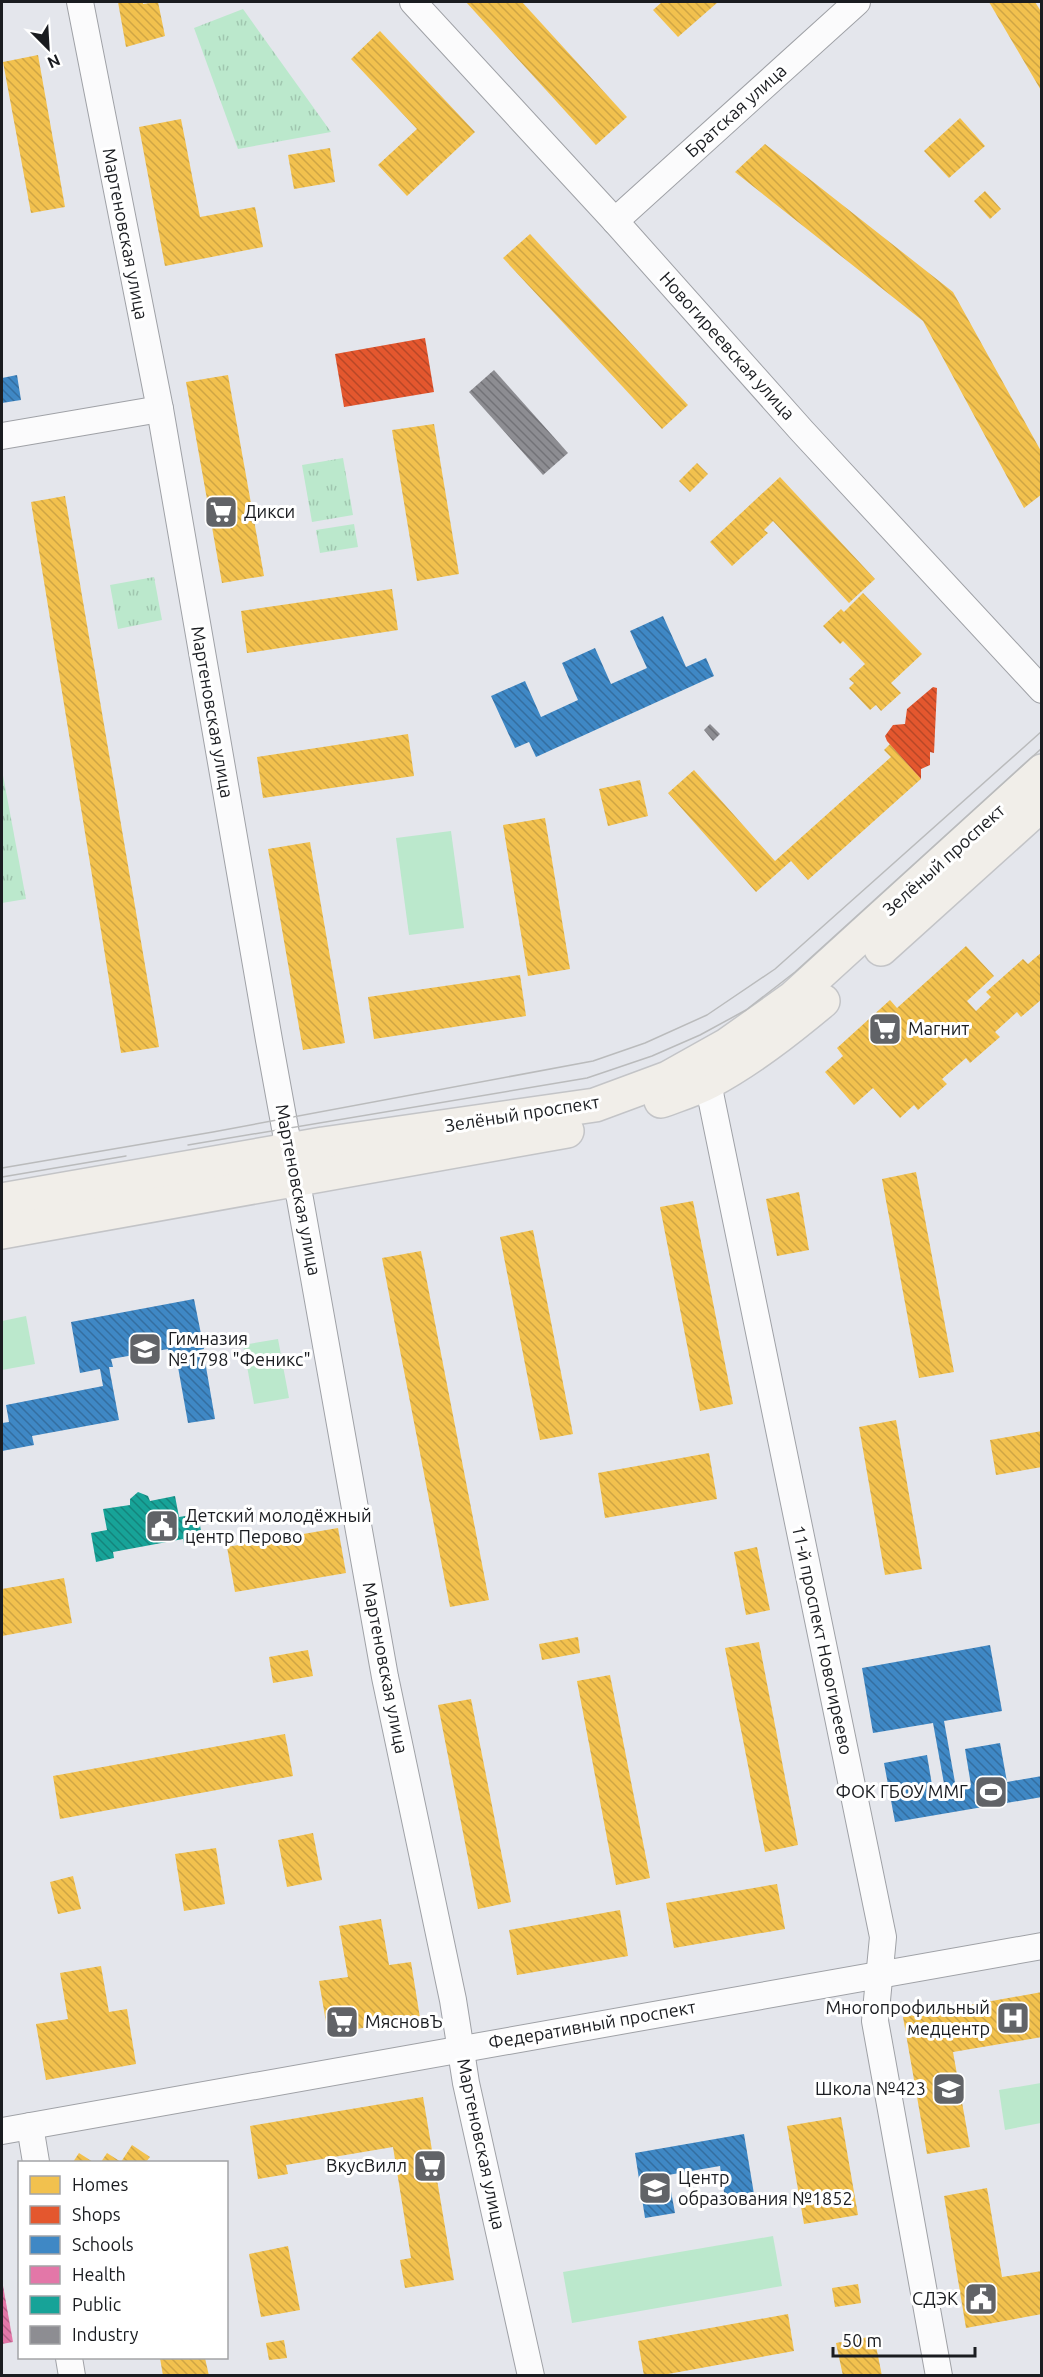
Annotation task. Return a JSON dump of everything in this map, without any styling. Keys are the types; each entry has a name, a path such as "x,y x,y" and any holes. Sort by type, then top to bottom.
{"main road":[{"name":"Зелёный проспект","path":"2,1232 292,1165 595,1105 668,1078 727,1045 794,998 1041,771"},
{"name":"Зелёный проспект","path":"2,1200 604,1124 708,1083 775,1041 822,1002 1041,804"}],"street":[{"name":"Мартеновская улица","path":"80,2 160,409 292,1165 385,1677 453,2000 466,2083 531,2376"},
{"name":"Новогиреевская улица","path":"413,2 615,221 802,431 1041,690"},
{"name":"Братская улица","path":"615,221 857,2"},
{"path":"2,436 160,409"},
{"name":"11-й проспект Новогиреево","path":"708,1083 883,1937 875,2021 939,2376"},
{"name":"Федеративный проспект","path":"2,2131 1041,1946"},
{"path":"30,2126 36,2161"},
{"path":"69,2359 72,2376"}],"green space":[{"path":"243,9 331,132 238,149 194,28"},
{"path":"343,458 353,515 312,522 302,465"},
{"path":"354,524 358,547 320,553 316,530"},
{"path":"154,577 162,620 118,629 110,585"},
{"path":"2,770 26,899 2,903"},
{"path":"451,831 464,928 409,935 396,838"},
{"path":"26,1316 35,1364 2,1370 2,1321"},
{"path":"278,1339 289,1398 254,1404 243,1345"},
{"path":"1041,2083 1041,2123 1005,2130 999,2090"},
{"path":"773,2236 782,2286 572,2323 563,2272"}],"building: Homes":[{"path":"118,2 143,2 143,4 158,2 165,36 126,47"},
{"path":"466,2 522,2 627,117 596,145"},
{"path":"662,2 718,2 678,37 653,10"},
{"path":"989,2 1035,2 1042,13 1042,92"},
{"path":"380,31 475,132 407,196 378,165 417,129 351,59"},
{"path":"38,55 65,207 31,213 3,62"},
{"path":"960,118 985,146 949,178 924,151"},
{"path":"181,119 200,217 255,207 263,247 165,266 139,127"},
{"path":"765,144 953,292 1042,453 1042,494 1024,508 923,321 735,172"},
{"path":"330,148 335,182 294,189 288,155"},
{"path":"985,191 1001,209 990,219 974,201"},
{"path":"530,234 688,405 662,429 503,258"},
{"path":"228,375 264,576 222,583 186,382"},
{"path":"434,424 459,574 417,581 392,430"},
{"path":"697,463 708,474 690,492 679,481"},
{"path":"780,477 875,579 849,603 773,521 764,530 768,533 732,566 710,542"},
{"path":"65,496 159,1047 121,1053 31,502"},
{"path":"392,589 398,630 247,653 241,611"},
{"path":"863,593 922,654 891,683 901,693 881,711 876,705 870,710 849,688 854,683 849,679 865,664 843,641 840,644 823,626 841,609 844,612"},
{"path":"408,734 414,776 263,798 257,757"},
{"path":"890,744 921,779 808,880 791,861 756,892 668,793 694,770 775,861 891,757 884,750"},
{"path":"640,780 648,816 608,826 599,789"},
{"path":"545,818 570,969 528,976 503,825"},
{"path":"310,842 345,1043 303,1050 268,849"},
{"path":"966,946 994,976 967,1001 976,1011 991,997 986,992 1023,959 1028,964 1042,952 1042,999 1021,1017 1017,1012 995,1032 1000,1037 970,1063 966,1058 942,1079 947,1084 918,1110 914,1105 900,1118 873,1088 854,1105 825,1072 843,1056 837,1048 890,1000 897,1008"},
{"path":"520,975 526,1016 374,1039 368,997"},
{"path":"916,1172 954,1372 919,1378 882,1179"},
{"path":"799,1192 809,1250 777,1256 766,1199"},
{"path":"693,1201 733,1404 700,1411 660,1207"},
{"path":"533,1230 573,1434 540,1440 500,1237"},
{"path":"421,1251 489,1600 450,1607 382,1258"},
{"path":"896,1420 922,1569 885,1575 859,1427"},
{"path":"1042,1431 1042,1467 996,1475 990,1440"},
{"path":"709,1453 717,1499 605,1518 598,1473"},
{"path":"338,1528 346,1573 235,1592 227,1547"},
{"path":"757,1547 770,1610 746,1615 734,1552"},
{"path":"64,1578 72,1623 2,1636 2,1589"},
{"path":"578,1637 580,1653 542,1660 539,1644"},
{"path":"759,1642 798,1845 765,1852 725,1648"},
{"path":"308,1650 313,1676 273,1683 269,1657"},
{"path":"610,1675 650,1878 616,1885 577,1681"},
{"path":"471,1699 511,1902 478,1909 438,1705"},
{"path":"285,1734 293,1776 60,1819 53,1776"},
{"path":"313,1833 322,1880 287,1887 278,1840"},
{"path":"216,1848 225,1904 184,1911 175,1854"},
{"path":"73,1876 81,1909 58,1914 50,1882"},
{"path":"777,1884 785,1929 674,1948 666,1903"},
{"path":"620,1910 628,1956 517,1975 509,1930"},
{"path":"381,1919 389,1965 411,1962 420,2018 328,2034 319,1981 348,1977 339,1926"},
{"path":"101,1966 109,2012 127,2009 136,2064 46,2080 36,2024 68,2019 60,1973"},
{"path":"1042,1992 1042,2037 953,2052 970,2147 927,2154 903,2017"},
{"path":"423,2097 454,2280 405,2288 400,2260 411,2258 393,2147 286,2165 288,2174 258,2179 250,2126"},
{"path":"841,2117 858,2215 804,2224 787,2126"},
{"path":"132,2145 150,2157 147,2161 122,2161"},
{"path":"79,2153 91,2161 74,2161"},
{"path":"107,2153 119,2161 102,2161"},
{"path":"987,2188 1002,2277 1042,2271 1042,2314 966,2328 944,2196"},
{"path":"288,2246 300,2310 261,2317 249,2254"},
{"path":"858,2284 861,2303 835,2307 832,2288"},
{"path":"788,2314 794,2351 657,2376 644,2376 638,2341"},
{"path":"874,2336 882,2376 843,2376 836,2343"},
{"path":"284,2340 287,2358 269,2360 266,2343"},
{"path":"160,2359 205,2359 209,2376 163,2376"}],"building: Shops":[{"path":"425,338 434,392 344,407 335,354"},
{"path":"933,687 937,688 934,753 930,752 930,765 921,769 921,779 885,736 893,725 905,724 907,709"}],"building: Schools":[{"path":"17,375 21,400 2,403 2,378"},
{"path":"663,616 686,667 706,658 714,676 536,757 529,742 515,748 491,696 525,681 541,717 578,700 562,663 595,648 611,684 647,668 630,631"},
{"path":"194,1299 204,1349 199,1350 201,1362 205,1361 215,1419 188,1423 176,1356 169,1357 168,1349 111,1359 113,1367 109,1367 119,1420 32,1436 34,1445 2,1451 2,1423 9,1422 6,1405 103,1386 100,1369 80,1373 71,1322"},
{"path":"990,1645 1002,1711 944,1721 956,1788 971,1785 965,1749 1000,1743 1007,1782 1042,1776 1042,1797 895,1822 884,1763 927,1755 933,1791 945,1789 933,1723 873,1733 862,1668"},
{"name":"Центр образования №1852","path":"744,2134 755,2200 726,2205 720,2166 668,2175 675,2213 645,2218 635,2153"}],"building: Health":[{"path":"2,2280 13,2342 2,2344"}],"building: Public":[{"path":"138,1492 148,1496 150,1501 175,1496 179,1517 198,1514 203,1542 184,1545 183,1539 113,1552 114,1558 96,1562 91,1533 107,1530 103,1509 130,1505 130,1499"}],"building: Industry":[{"path":"494,370 568,453 543,475 469,392"},
{"path":"710,724 720,734 713,741 704,730"}],"tram line":[{"path":"2,1168 213,1132 593,1061 645,1043 707,1015 775,969 1042,731"},
{"path":"188,1145 587,1078 652,1056 700,1035 746,1010 795,972 1042,748"},
{"path":"2,1177 126,1156"}],"place":[{"name":"Дикси","path":"221,512"},
{"name":"Магнит","path":"885,1029"},
{"name":"Гимназия №1798 \"Феникс\"","path":"145,1349"},
{"name":"Детский молодёжный центр Перово","path":"162,1526"},
{"name":"ФОК ГБОУ ММГ","path":"991,1792"},
{"name":"Многопрофильный медцентр","path":"1013,2018"},
{"name":"МясновЪ","path":"342,2022"},
{"name":"Школа №423","path":"949,2089"},
{"name":"ВкусВилл","path":"430,2166"},
{"name":"Центр образования №1852","path":"655,2188"},
{"name":"СДЭК","path":"981,2299"}]}
